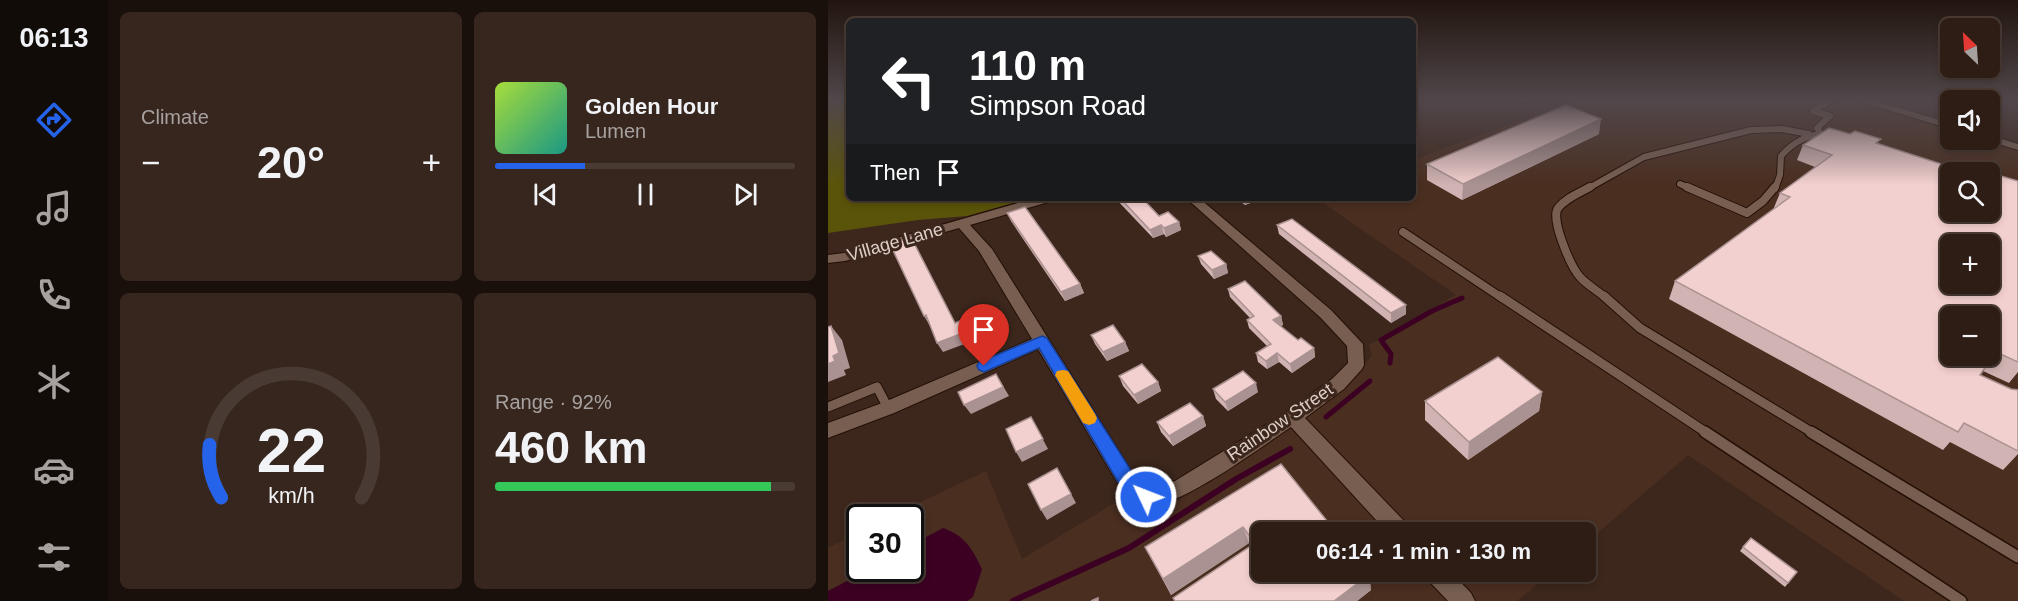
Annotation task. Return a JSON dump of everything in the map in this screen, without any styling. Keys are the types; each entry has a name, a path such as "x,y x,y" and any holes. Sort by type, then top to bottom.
{"street":[{"path":"2000,141 2018,147"},
{"name":"Village Lane","path":"828,259 845,257 1038,201"},
{"name":"Rainbow Street","path":"1146,497 1180,488 1293,417 1338,384 1356,365 1355,344 1326,314 1195,201"},
{"name":"Village Lane","path":"962,223 985,249 1130,486 1146,497"},
{"path":"828,431 888,408 1042,341"},
{"path":"1293,417 1391,522"},
{"path":"1445,582 1463,601"}],"lane":[{"path":"1817,128 1820,132"},
{"path":"1846,138 1820,132 1809,134 1782,129 1751,130 1644,157 1568,199 1557,209 1555,218 1570,264 1580,277 1640,328 2018,557"},
{"path":"1680,184 1747,213 1763,202 1776,188 1783,172 1781,156 1809,134"},
{"path":"1403,232 1961,601"},
{"path":"828,407 877,387 888,408"}],"shaded area":[{"path":"828,128 846,128 846,201 1020,201 967,216 918,220 828,233"},
{"path":"1499,128 1940,128 1940,150 2000,150 2000,143 2018,148 2018,601 1904,601 1688,455 1596,534 1596,522 1251,522 1251,582 1540,582 1517,601 828,601 828,548 846,539 846,582 924,582 924,504 916,504 986,471 1022,559 1121,499 1139,527 1268,442 1357,376 1372,355 1369,345 1456,295 1320,201 1416,201 1416,159"},
{"path":"943,528 957,535 967,544 982,569 973,597 967,601 828,601 828,591 846,582 924,582 924,538"}],"building":[{"path":"1512,128 1582,128 1463,184 1427,164"},
{"path":"1829,128 1850,134 1855,131 1881,139 1876,143 1940,164 1940,222 2000,222 2000,175 2018,181 2018,362 2000,354 2000,306 1940,306 1940,366 1986,366 1980,375 2018,390 2018,451 1964,423 1958,432 1675,281 1790,197 1780,193 1832,155 1803,145"},
{"path":"1123,201 1145,201 1159,216 1168,212 1179,222 1164,228 1161,225 1150,230"},
{"path":"1025,207 1080,284 1061,292 1007,213"},
{"path":"1292,219 1406,305 1391,313 1277,225"},
{"path":"911,237 955,323 967,318 973,329 937,343 926,315 924,316 890,244"},
{"path":"1211,251 1226,264 1212,270 1198,256"},
{"path":"1245,281 1281,316 1273,320 1298,340 1301,338 1314,348 1290,364 1277,353 1266,361 1256,353 1271,344 1247,320 1254,316 1228,289"},
{"path":"1113,325 1125,342 1103,352 1091,335"},
{"path":"831,326 839,353 833,356 835,361 828,364 828,327"},
{"path":"1498,357 1542,392 1469,442 1425,401"},
{"path":"1142,364 1158,382 1134,395 1119,376"},
{"path":"1243,371 1256,383 1225,402 1213,389"},
{"path":"996,374 1003,387 964,405 958,392"},
{"path":"1190,403 1203,416 1169,436 1157,422"},
{"path":"1031,417 1043,439 1016,452 1006,429"},
{"path":"1281,464 1328,522 1251,522 1251,538 1243,527 1163,579 1145,547"},
{"path":"1057,468 1071,494 1041,510 1028,484"},
{"path":"1751,538 1797,572 1788,583 1743,547"},
{"path":"1251,546 1251,582 1359,582 1334,601 1175,601 1173,598"}],"waterway":[{"path":"1390,363 1391,354 1381,340 1432,311 1462,298"},
{"path":"1326,417 1370,381"},
{"path":"1013,601 1129,548 1236,479 1290,449"}],"slow traffic":[{"path":"1063,375 1089,418"}],"route":[{"path":"984,366 1042,341 1130,486 1146,497"}]}
